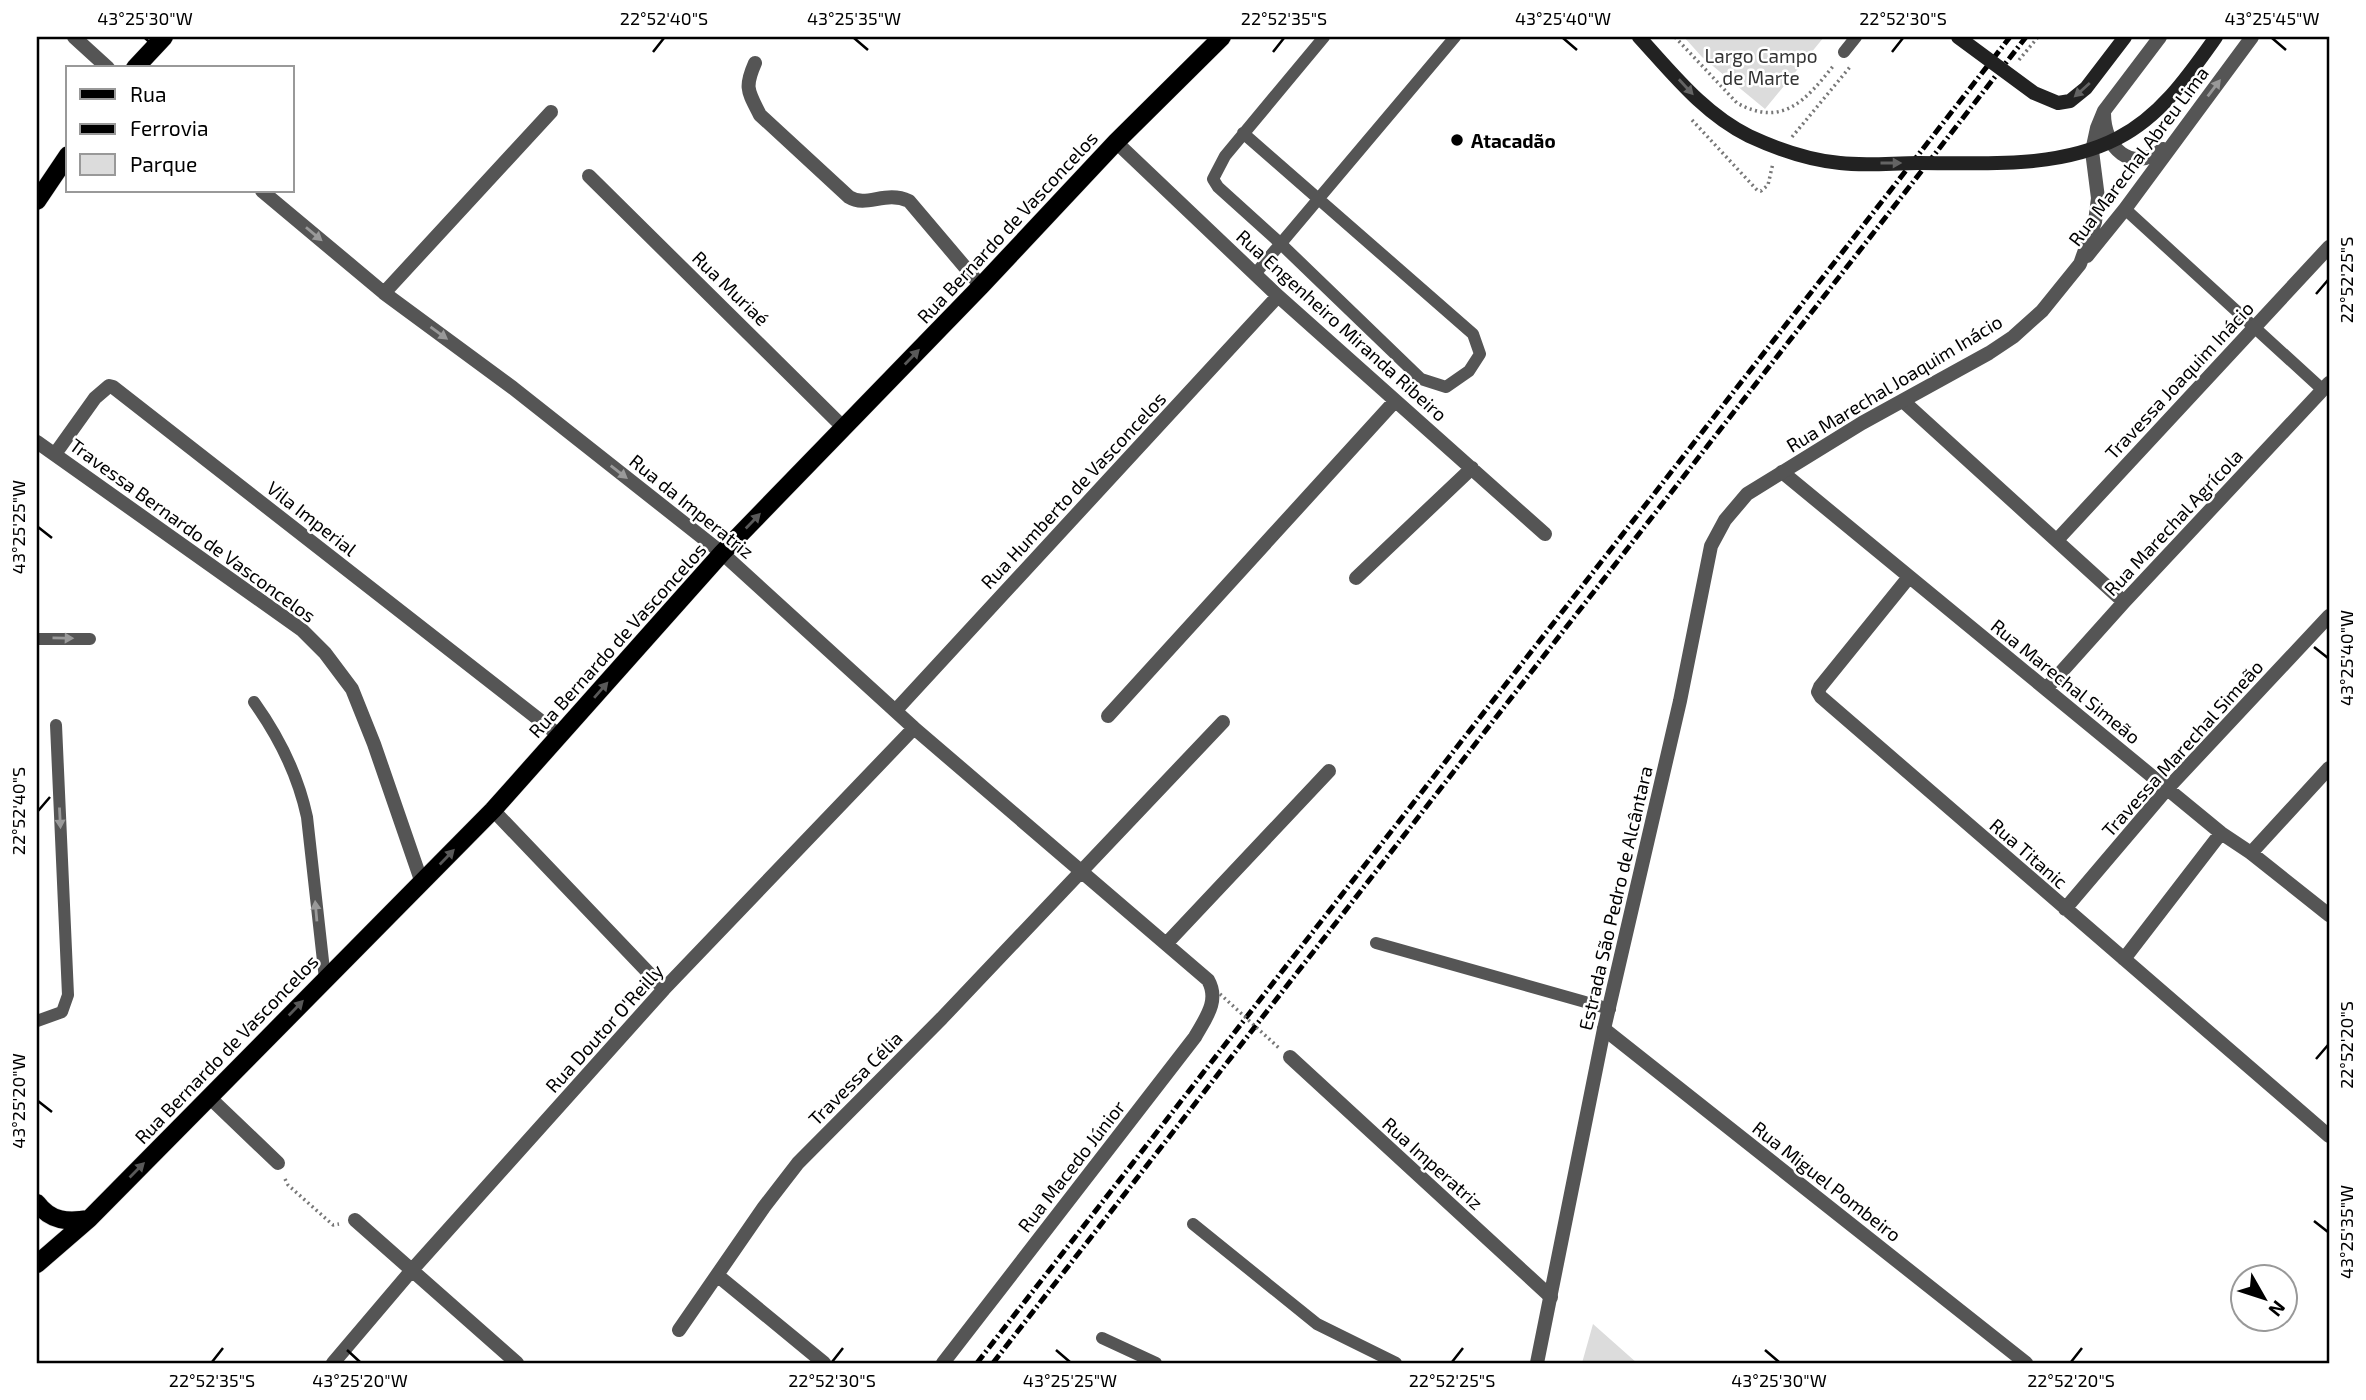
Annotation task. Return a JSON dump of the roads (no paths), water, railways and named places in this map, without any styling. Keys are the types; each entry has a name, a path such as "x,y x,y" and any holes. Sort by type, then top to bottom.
{"main road":[{"path":"137,66 164,37"},
{"name":"Rua Bernardo de Vasconcelos","path":"37,1264 89,1219 493,810 722,553 981,286 1116,142 1222,37"},
{"path":"1639,37 1696,99 1719,119 1784,151 1840,163 2001,163 2070,155 2100,145 2118,138 2161,107 2187,78 2217,37"},
{"path":"1958,37 2047,100 2058,103 2070,100 2086,88 2125,37"},
{"path":"37,201 66,158"},
{"path":"37,1203 56,1219 68,1222 89,1219"}],"street":[{"path":"74,37 106,66"},
{"name":"Rua Marechal Joaquim Inácio","path":"1783,472 1862,423 1904,402 2013,337 2042,311 2080,264 2098,211 2092,152 2093,140 2104,111 2160,37"},
{"name":"Rua Marechal Abreu Lima","path":"2080,264 2125,209 2252,37"},
{"path":"755,63 747,81 751,98 761,115 857,202 897,196 909,201 981,286"},
{"path":"2104,111 2104,127 2109,139 2132,159 2141,161 2152,157 2175,139"},
{"path":"384,293 551,112"},
{"name":"Rua Engenheiro Miranda Ribeiro","path":"1116,142 1278,296 1545,534"},
{"name":"Rua Muriaé","path":"589,176 844,428"},
{"name":"Rua da Imperatriz","path":"263,192 384,293 513,388 722,553 914,728 1203,975 1216,990"},
{"name":"Travessa Joaquim Inácio","path":"2057,540 2329,247"},
{"name":"Rua Humberto de Vasconcelos","path":"896,710 1278,296"},
{"name":"Rua Marechal Agrícola","path":"2046,689 2326,386"},
{"name":"Vila Imperial","path":"55,454 95,398 102,390 113,387 560,736"},
{"path":"1108,716 1395,401"},
{"path":"1904,402 2124,602"},
{"name":"Travessa Bernardo de Vasconcelos","path":"37,442 234,584 302,629 325,653 352,690 374,744 422,883"},
{"path":"1356,578 1472,468"},
{"name":"Rua Marechal Simeão","path":"1783,472 2221,833 2251,853 2329,915"},
{"name":"Estrada São Pedro de Alcântara","path":"1537,1363 1604,1029 1682,688 1711,546 1725,520 1747,494 1783,472"},
{"name":"Rua Titanic","path":"1909,577 1818,692 1827,703 2329,1136"},
{"name":"Travessa Marechal Simeão","path":"2065,909 2167,789 2329,616"},
{"path":"1080,872 1223,722"},
{"name":"Rua Doutor O'Reilly","path":"338,1362 412,1270 664,989 914,728"},
{"path":"2251,853 2329,768"},
{"path":"1166,944 1329,771"},
{"path":"493,810 664,989"},
{"path":"2124,958 2221,833"},
{"name":"Travessa Célia","path":"679,1330 764,1207 798,1164 942,1018 1080,872"},
{"name":"Rua Macedo Júnior","path":"943,1363 1195,1037 1212,1007 1216,990"},
{"name":"Rua Miguel Pombeiro","path":"1604,1029 2026,1363"},
{"name":"Rua Imperatriz","path":"1284,1052 1551,1297"},
{"path":"209,1097 278,1163"},
{"path":"355,1220 517,1363"},
{"path":"718,1275 824,1363"}],"lane":[{"path":"1243,134 1473,334 1480,354 1469,371 1447,387 1421,379 1218,187 1213,179 1225,156 1243,134 1324,37"},
{"path":"1255,274 1455,37"},
{"path":"1844,52 1856,37"},
{"path":"2125,209 2255,327 2326,386"},
{"path":"37,639 90,639"},
{"path":"254,702 294,771 302,792 325,979"},
{"path":"37,1021 62,1012 68,995 56,725"},
{"path":"1376,943 1610,1009"},
{"path":"1193,1224 1317,1324 1396,1363"},
{"path":"1102,1338 1156,1363"}],"railway":[{"path":"977,1363 2010,37"},
{"path":"993,1363 2026,37"}],"place":[{"name":"Atacadão","path":"1457,140"}],"park label":[{"name":"Largo Campo de Marte","path":"1761,66"}]}
